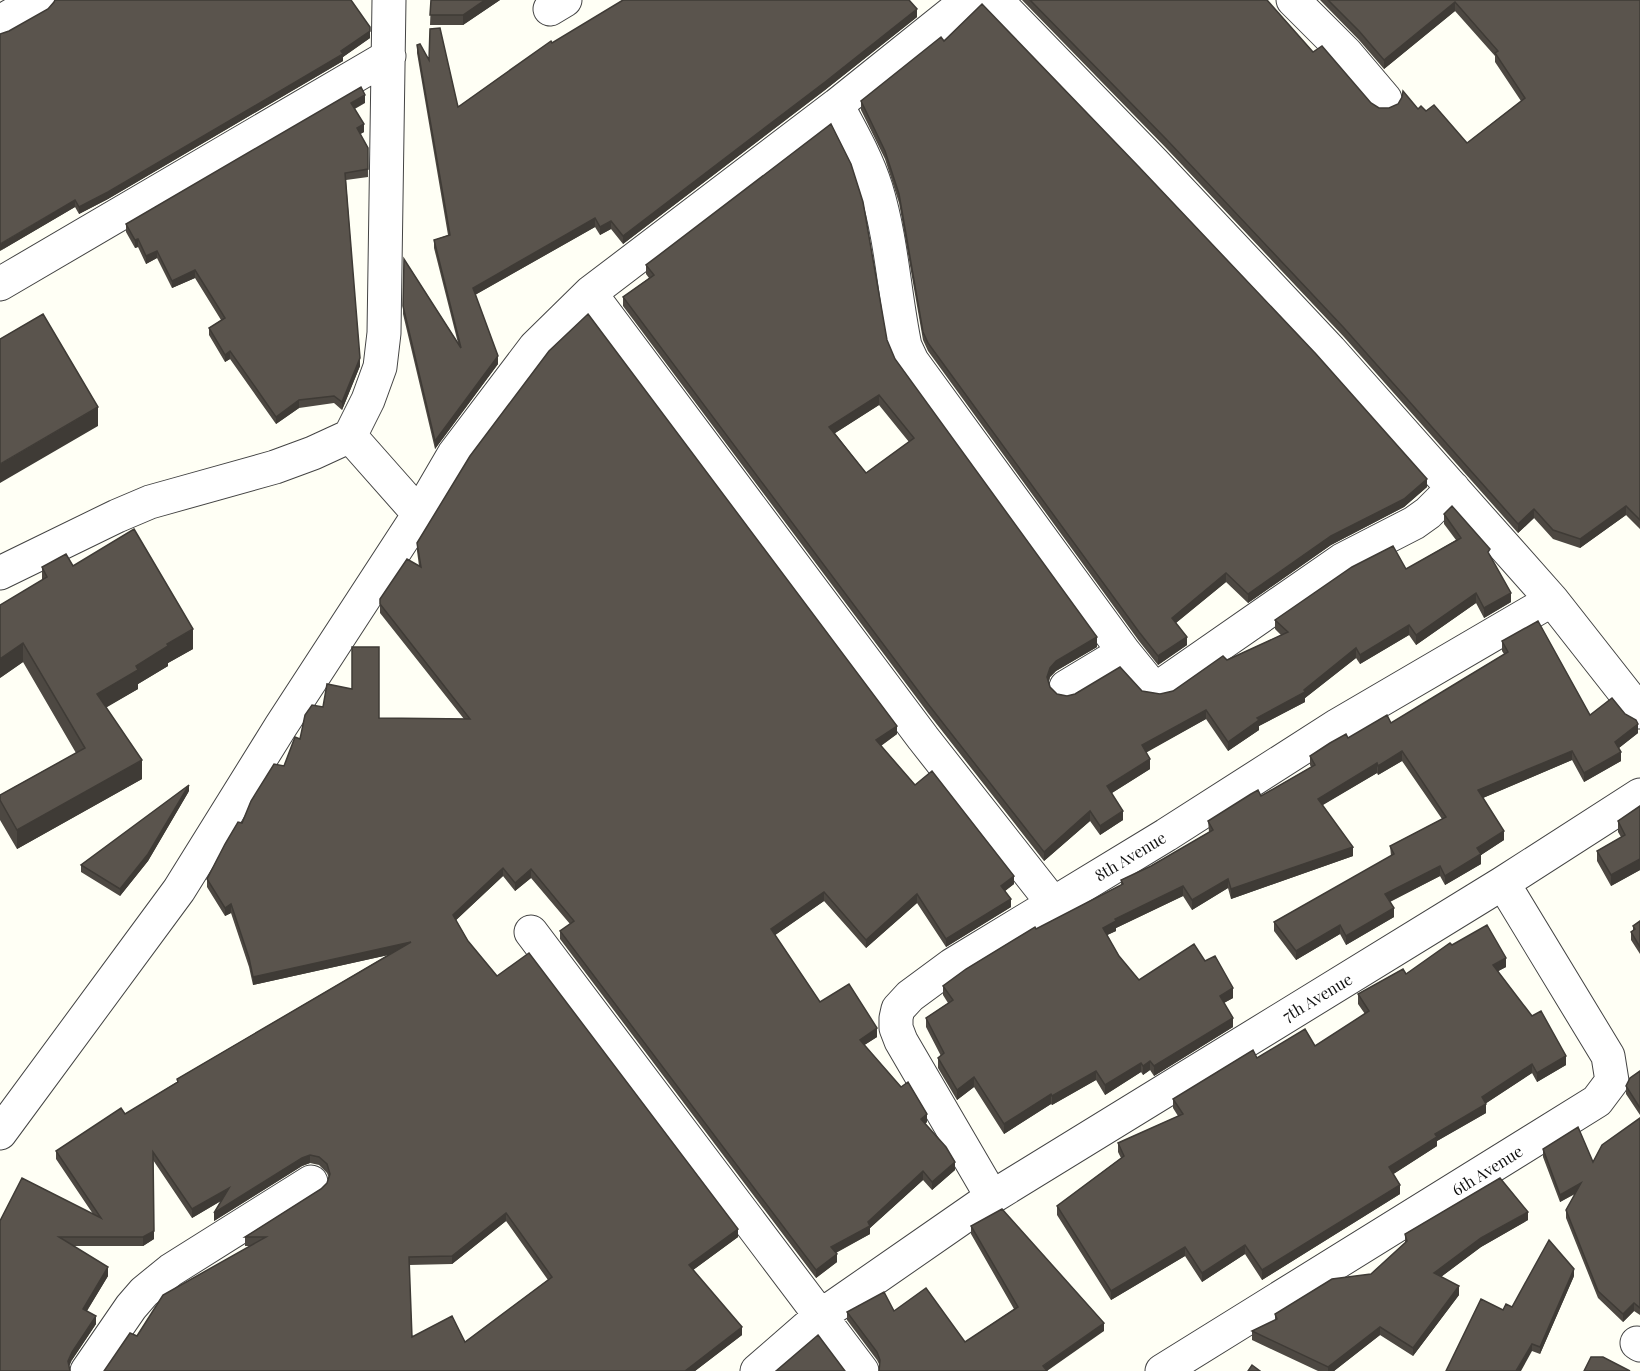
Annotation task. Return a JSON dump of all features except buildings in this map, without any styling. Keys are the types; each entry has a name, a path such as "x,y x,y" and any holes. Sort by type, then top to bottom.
{"street":[{"path":"0,22 38,0"},
{"path":"0,573 150,502 275,467 350,436 368,400 380,367 384,333 389,0"},
{"path":"996,0 1154,162 1322,341 1552,600 1640,712"},
{"path":"1293,0 1346,53 1384,99"},
{"path":"0,1133 179,890 275,735 419,514 454,454 535,347 590,293 837,105 955,3"},
{"path":"0,284 389,56"},
{"path":"837,105 863,155 875,186 889,243 903,338 912,361 1124,652 1150,684 1162,685 1342,560 1414,523 1428,513 1453,488"},
{"path":"590,293 923,738 1053,902"},
{"path":"350,436 419,514"},
{"name":"8th Avenue","path":"992,1197 901,1041 896,1028 896,1018 898,1009 910,996 952,965 1166,835 1338,725 1552,600"},
{"path":"1066,687 1124,652"},
{"name":"7th Avenue","path":"757,1371 819,1317 992,1197 1503,883 1640,795"},
{"name":"6th Avenue","path":"1162,1371 1598,1101 1612,1081 1608,1056 1503,883"},
{"path":"531,932 819,1317 862,1371"},
{"path":"87,1371 144,1292 171,1270 311,1182"}]}
